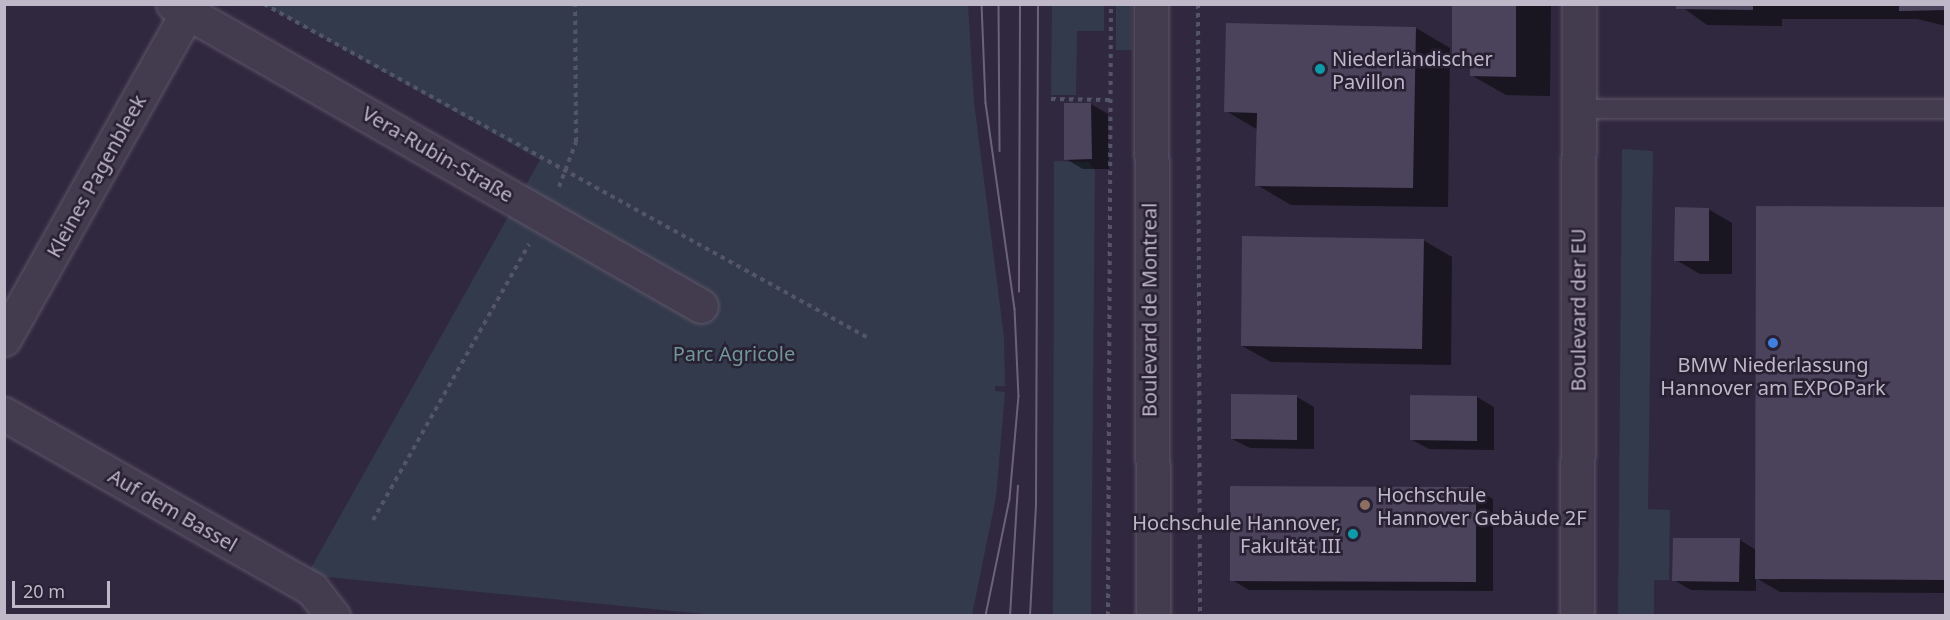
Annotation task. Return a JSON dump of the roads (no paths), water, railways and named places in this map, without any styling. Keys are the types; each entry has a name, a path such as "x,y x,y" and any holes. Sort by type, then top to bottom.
{"street":[{"name":"Boulevard de Montreal","path":"1151,4 1153,615"},
{"name":"Boulevard der EU","path":"1577,615 1579,4"},
{"name":"Vera-Rubin-Straße","path":"180,9 701,306"},
{"name":"Kleines Pagenbleek","path":"4,339 180,9"},
{"name":"Auf dem Bassel","path":"4,414 312,589 333,615"}],"lane":[{"path":"1579,109 1946,109"}],"tram line":[{"path":"982,4 986,103 1015,309 1019,396 1010,499 986,616"},
{"path":"999,4 1000,151"},
{"path":"1019,292 1020,4"},
{"path":"1030,616 1036,504 1038,4"},
{"path":"1010,616 1018,486"}],"place":[{"name":"Niederländischer Pavillon","path":"1320,69"},
{"name":"BMW Niederlassung Hannover am EXPOPark","path":"1773,343"},
{"name":"Hochschule Hannover Gebäude 2F","path":"1365,505"},
{"name":"Hochschule Hannover, Fakultät III","path":"1353,534"}],"park label":[{"name":"Parc Agricole","path":"734,353"}]}
